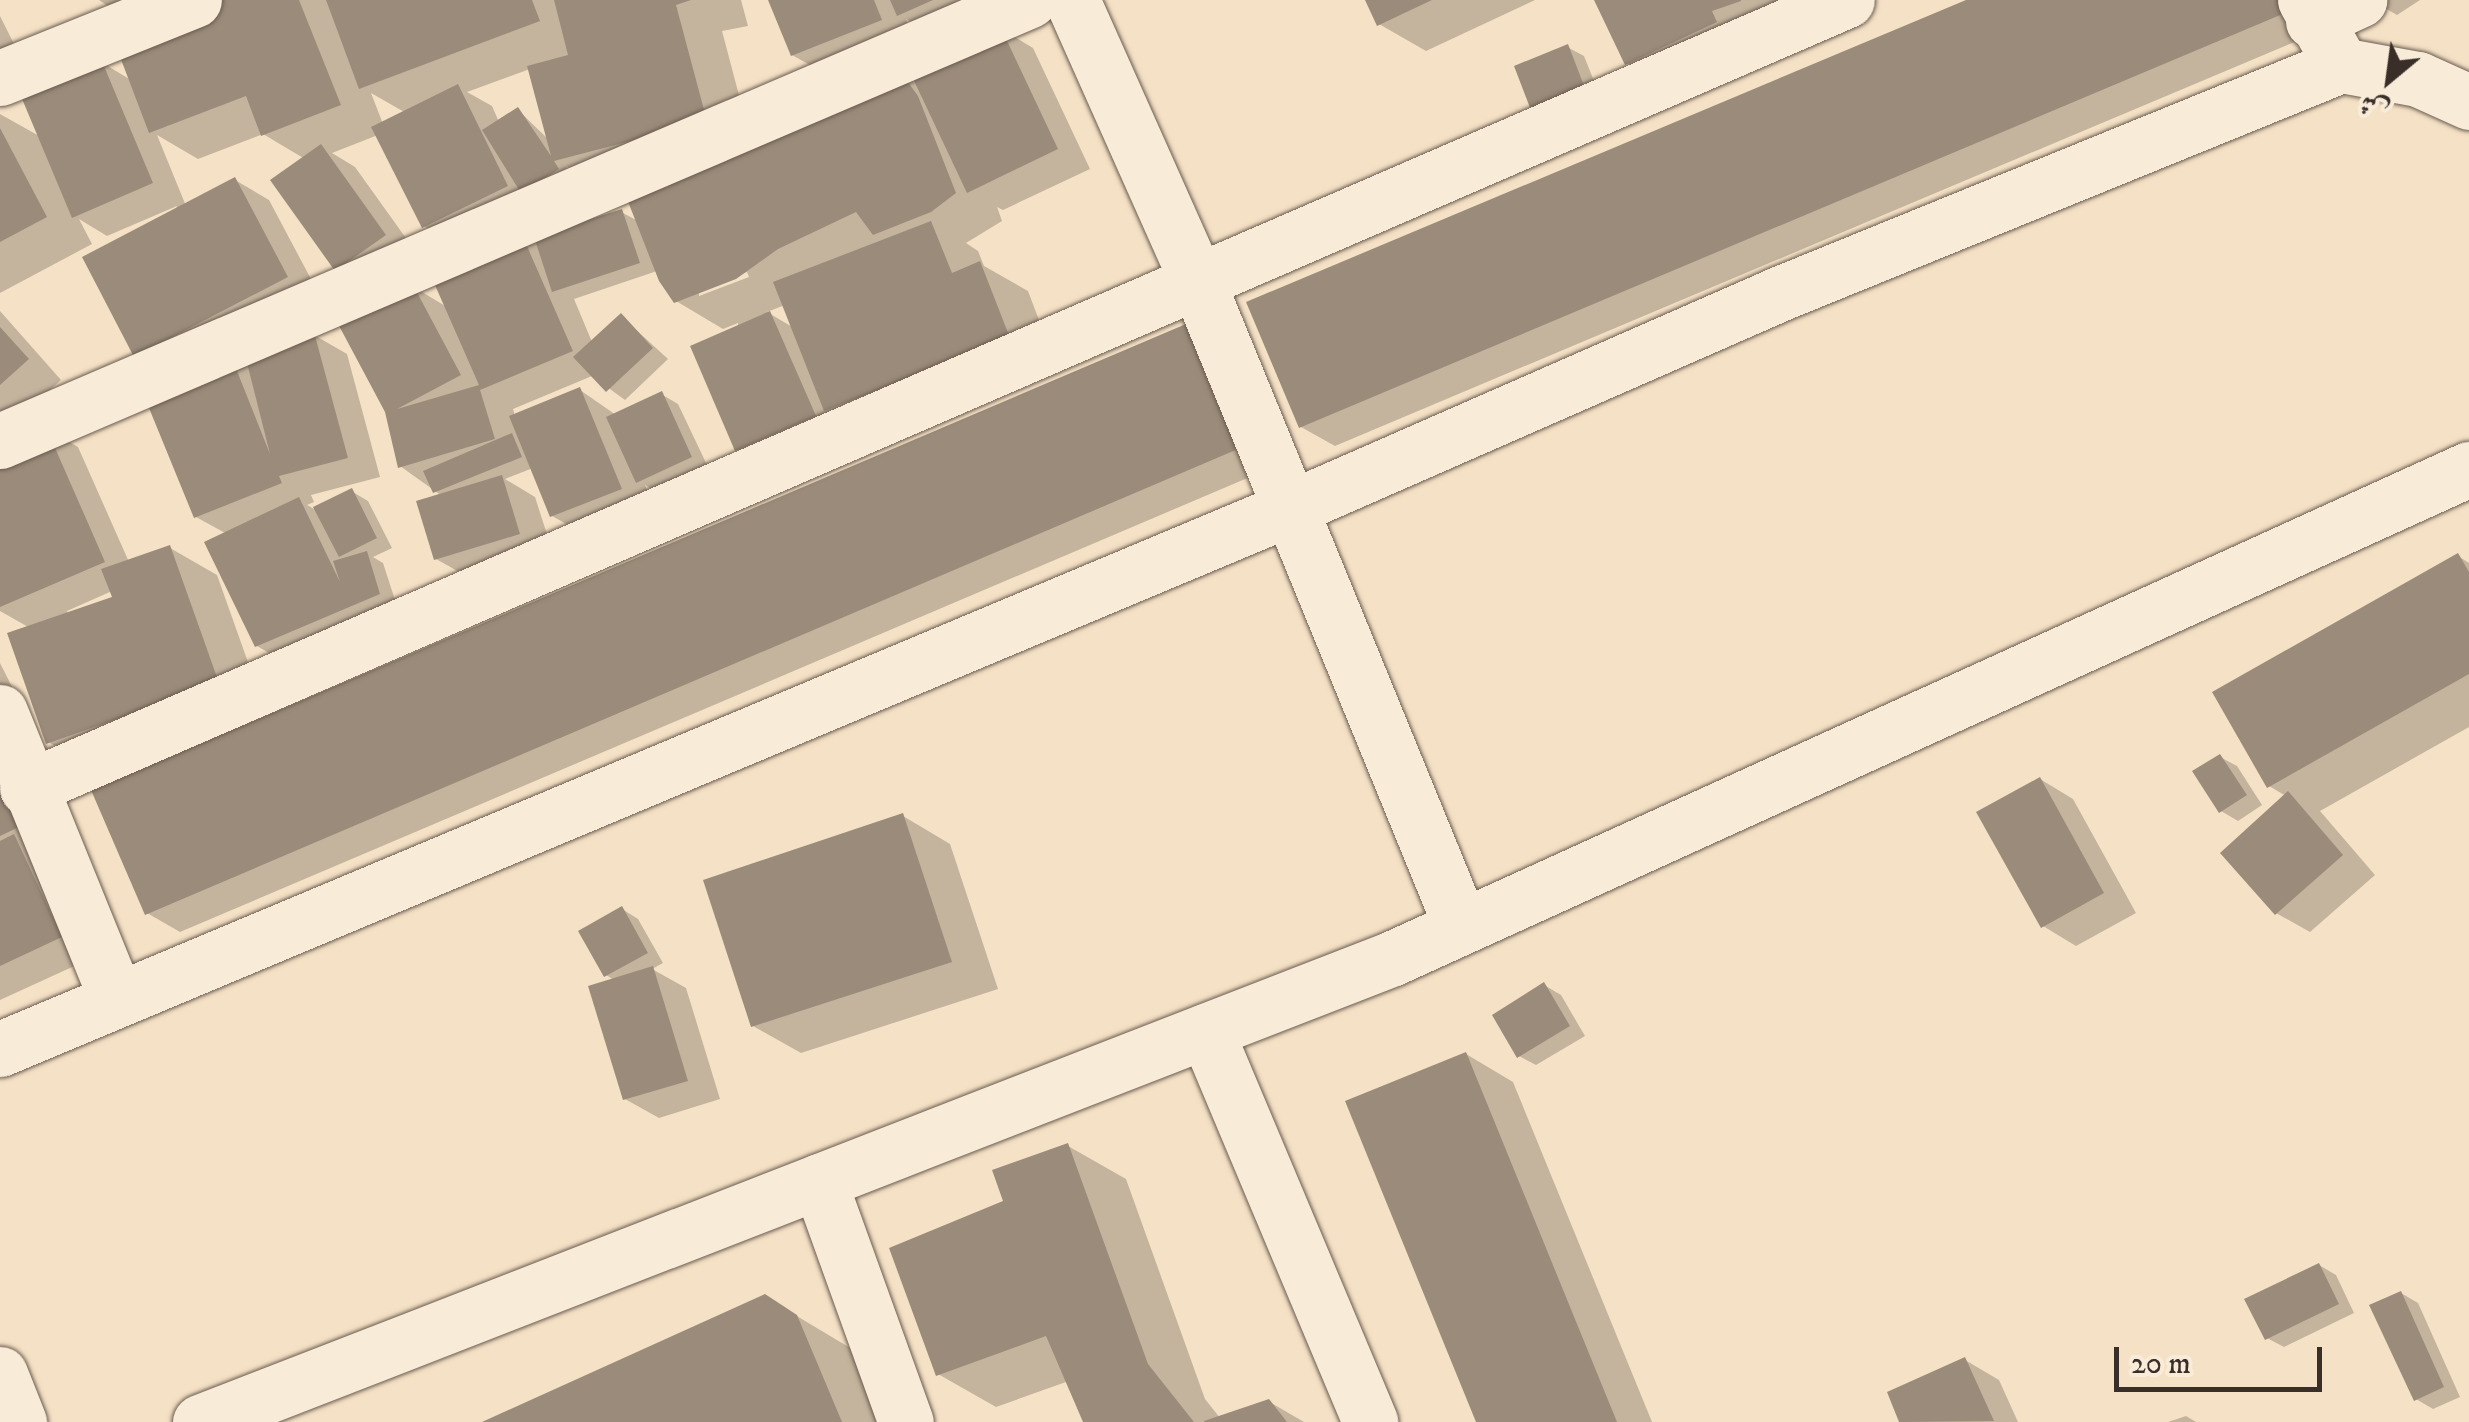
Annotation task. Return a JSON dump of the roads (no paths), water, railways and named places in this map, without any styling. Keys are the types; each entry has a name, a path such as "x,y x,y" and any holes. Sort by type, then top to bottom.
{"street":[{"path":"0,78 194,0"},
{"path":"0,440 1030,0"},
{"path":"1072,0 1198,284 1286,510 1461,926"},
{"path":"27,788 1847,0"},
{"path":"0,1049 1286,510 1781,293 2330,21 2418,78 2469,102"},
{"path":"200,1422 1206,1031 1461,926 2469,470"},
{"path":"0,712 27,788 116,998"},
{"path":"1206,1031 1370,1422"},
{"path":"819,1181 906,1422"},
{"path":"0,1374 19,1422"}]}
